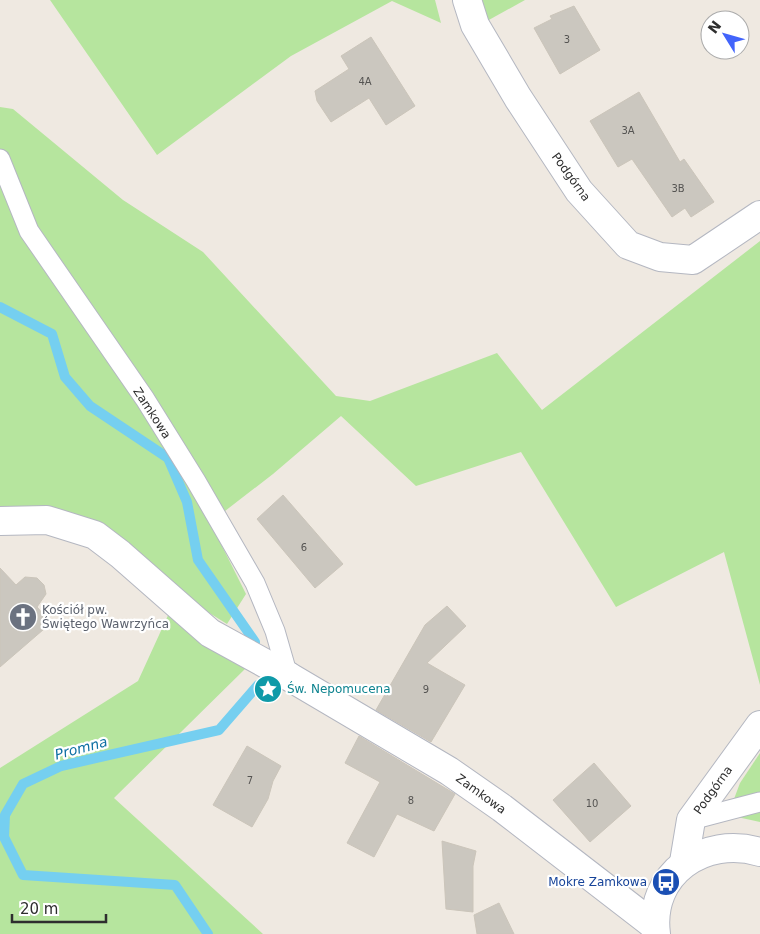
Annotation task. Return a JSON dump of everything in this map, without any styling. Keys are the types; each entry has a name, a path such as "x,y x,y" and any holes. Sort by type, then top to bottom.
{"street":[{"name":"Podgórna","path":"467,0 475,25 518,98 569,176 579,191 628,245 660,257 692,260 760,215"},
{"name":"Zamkowa","path":"0,521 47,520 95,535 120,554 210,632 449,771 502,808 655,930"},
{"name":"Podgórna","path":"684,862 690,820 760,725"},
{"path":"655,930 658,905 666,882 684,862 707,851 735,848 760,852"}],"lane":[{"name":"Zamkowa","path":"0,159 29,231 145,399 196,481 255,583 275,632 288,676"},
{"path":"690,820 760,802"}],"green space":[{"path":"50,0 435,0 441,23 392,1 291,56 157,155"},
{"path":"481,0 525,0 487,21"},
{"path":"0,107 13,109 123,200 203,252 336,396 370,401 497,353 542,410 760,241 760,685 724,552 616,607 521,452 416,486 341,416 273,474 225,511 203,508 246,594 227,624 187,599 102,526 0,511"},
{"path":"170,611 247,667 114,798 263,934 0,934 0,768 138,681"},
{"path":"760,753 760,822 728,815 740,783"}],"building":[{"path":"574,6 600,50 560,74 534,28 552,19 550,16"},
{"path":"371,37 415,106 386,125 369,98 331,122 317,101 315,91 349,69 341,56"},
{"path":"639,92 680,162 684,159 714,202 691,217 685,208 672,217 632,159 618,167 590,121"},
{"path":"283,495 343,564 315,588 257,519"},
{"name":"Kościół pw. Świętego Wawrzyńca","path":"0,568 16,585 25,577 37,578 44,585 46,594 37,607 51,623 0,667"},
{"path":"447,606 466,626 427,663 465,685 431,742 376,710 425,625"},
{"path":"359,736 455,794 434,831 397,814 374,857 347,843 380,782 345,763"},
{"path":"247,746 281,766 273,781 268,799 252,827 213,805"},
{"path":"594,763 631,806 590,842 553,800"},
{"path":"442,841 476,851 473,866 473,912 446,909"},
{"path":"499,903 514,934 477,934 474,915"}],"waterway":[{"name":"Promna","path":"0,307 52,334 65,377 90,406 168,458 187,502 198,560 255,642"},
{"name":"Promna","path":"208,934 175,885 23,875 4,837 5,815 23,784 61,766 219,730 258,685"}],"place":[{"name":"Kościół pw. Świętego Wawrzyńca","path":"23,617"},
{"name":"Św. Nepomucena","path":"268,689"},
{"name":"Mokre Zamkowa","path":"666,882"}]}
